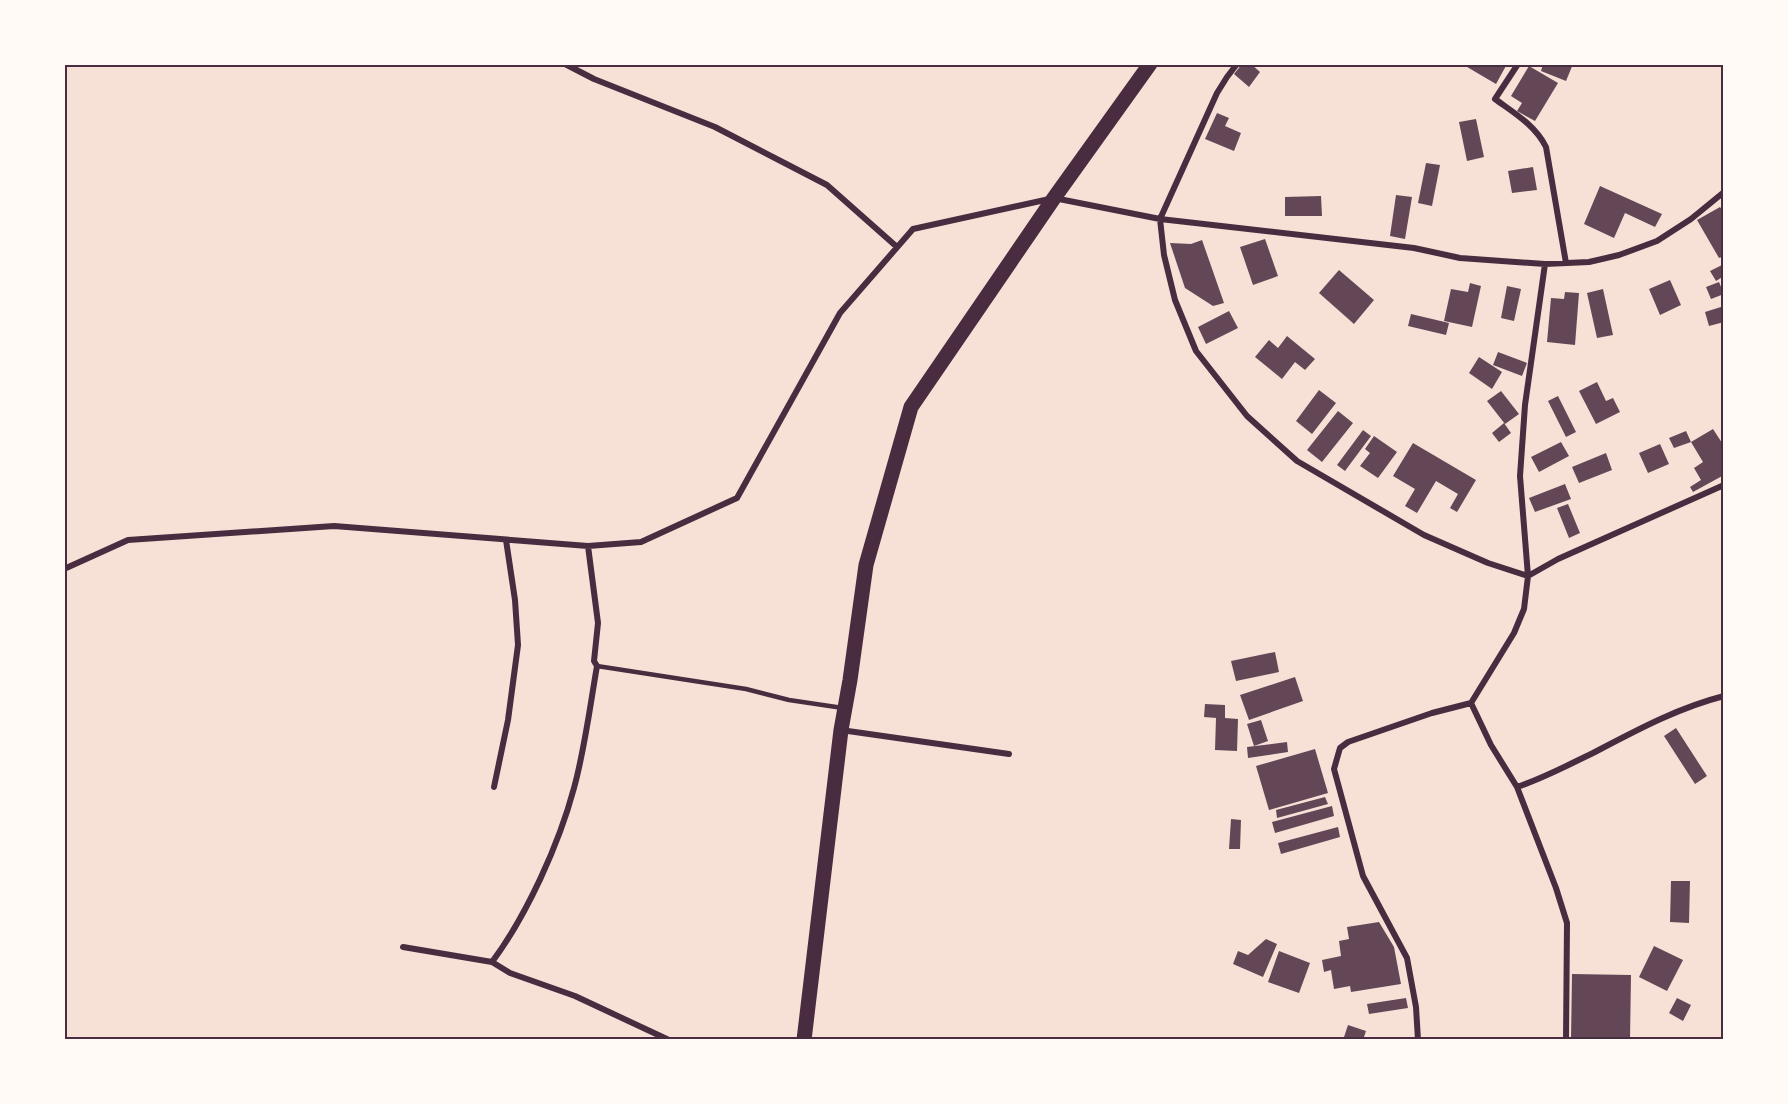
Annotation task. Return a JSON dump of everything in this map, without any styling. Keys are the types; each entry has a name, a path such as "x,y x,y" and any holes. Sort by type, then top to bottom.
{"highway":[{"path":"804,1040 841,730 866,565 911,407 1053,198 1149,64"}],"street":[{"path":"565,64 594,79 715,127 827,185 897,247"},
{"path":"1237,64 1217,93 1160,219 1164,255 1175,300 1196,351 1246,416 1297,461 1424,535 1488,563 1528,576 1558,559 1724,485"},
{"path":"1518,64 1495,99 1530,125 1540,135 1546,147 1566,263"},
{"path":"64,569 129,540 334,526 588,546 641,542 737,498 840,313 913,229 1053,198 1160,219 1414,248 1460,258 1545,264 1588,262 1619,255 1657,241 1691,219 1724,192"},
{"path":"1418,1040 1407,958 1363,876 1334,769 1340,748 1348,742 1432,713 1471,703 1514,633 1524,609 1528,576 1520,476 1525,405 1545,264"},
{"path":"494,788 508,720 518,645 515,600 506,540"},
{"path":"492,962 517,925 557,840 574,789 597,666 594,661 598,622 588,546"},
{"path":"1517,787 1538,780 1659,720 1700,702 1724,696"},
{"path":"1471,703 1491,745 1517,787 1557,888 1567,923 1566,1040"},
{"path":"841,730 1009,754"},
{"path":"403,947 492,962 510,973 576,996 669,1040"}],"lane":[{"path":"597,666 844,708"}],"building":[{"path":"1242,64 1251,64 1260,72 1249,87 1234,74"},
{"path":"1462,64 1507,64 1496,84"},
{"path":"1543,64 1573,64 1566,81 1541,71"},
{"path":"1529,66 1558,83 1535,121 1517,111 1522,103 1511,96"},
{"path":"1217,113 1229,118 1225,126 1241,133 1234,151 1205,139"},
{"path":"1476,119 1484,157 1467,161 1459,122"},
{"path":"1426,163 1440,165 1432,206 1418,203"},
{"path":"1533,167 1537,190 1512,193 1508,171"},
{"path":"1600,186 1662,214 1655,227 1625,213 1614,238 1584,224"},
{"path":"1396,195 1412,197 1405,239 1390,236"},
{"path":"1321,196 1322,216 1285,216 1285,197"},
{"path":"1720,207 1724,213 1724,260 1722,257 1719,258 1697,220"},
{"path":"1265,239 1278,276 1253,285 1240,247"},
{"path":"1202,240 1224,303 1213,306 1185,288 1170,243 1191,244"},
{"path":"1724,264 1724,276 1716,281 1710,271"},
{"path":"1339,270 1374,300 1354,324 1319,293"},
{"path":"1670,280 1681,305 1660,315 1649,289"},
{"path":"1719,282 1724,294 1711,299 1706,287"},
{"path":"1470,283 1481,286 1472,327 1444,321 1451,289 1468,292"},
{"path":"1507,286 1521,289 1514,321 1501,318"},
{"path":"1603,289 1613,335 1597,338 1587,293"},
{"path":"1565,292 1579,293 1575,345 1547,342 1551,298 1564,299"},
{"path":"1724,306 1724,322 1709,326 1705,312"},
{"path":"1229,311 1238,328 1206,344 1198,327"},
{"path":"1411,314 1449,323 1446,335 1408,326"},
{"path":"1287,336 1315,359 1305,370 1295,362 1282,379 1255,357 1269,340 1278,348"},
{"path":"1498,352 1527,363 1522,376 1493,365"},
{"path":"1479,357 1502,372 1492,389 1469,373"},
{"path":"1597,382 1606,401 1613,398 1620,412 1596,424 1579,391"},
{"path":"1319,390 1336,403 1312,434 1296,421"},
{"path":"1501,391 1519,414 1505,424 1487,401"},
{"path":"1558,396 1576,432 1566,437 1548,401"},
{"path":"1338,411 1353,423 1322,462 1307,450"},
{"path":"1504,423 1511,433 1499,442 1492,433"},
{"path":"1713,429 1724,446 1724,475 1693,492 1690,487 1701,480 1694,468 1703,462 1691,442"},
{"path":"1363,430 1371,436 1345,471 1337,465"},
{"path":"1686,431 1691,442 1674,448 1669,438"},
{"path":"1374,436 1397,452 1378,478 1360,466 1370,453 1365,449"},
{"path":"1561,442 1569,456 1539,472 1531,457"},
{"path":"1413,443 1476,480 1457,512 1450,508 1458,494 1436,481 1417,513 1405,506 1415,489 1393,476"},
{"path":"1660,444 1669,464 1648,473 1639,453"},
{"path":"1606,453 1612,470 1579,483 1572,467"},
{"path":"1565,484 1571,499 1535,512 1529,498"},
{"path":"1568,504 1580,533 1569,538 1557,508"},
{"path":"1275,652 1279,672 1236,681 1231,661"},
{"path":"1295,677 1303,701 1249,720 1240,695"},
{"path":"1205,704 1225,705 1225,718 1238,719 1237,751 1215,750 1216,718 1204,717"},
{"path":"1261,720 1268,741 1254,746 1247,724"},
{"path":"1676,728 1707,776 1695,784 1664,736"},
{"path":"1287,742 1288,752 1248,758 1247,747"},
{"path":"1315,749 1328,793 1269,810 1256,766"},
{"path":"1325,797 1328,804 1277,818 1276,810"},
{"path":"1332,806 1334,816 1275,833 1272,822"},
{"path":"1231,819 1241,820 1240,849 1229,849"},
{"path":"1338,827 1340,837 1281,854 1278,843"},
{"path":"1671,881 1690,881 1689,923 1670,922"},
{"path":"1379,922 1394,947 1401,984 1351,992 1350,986 1334,989 1331,970 1324,972 1322,960 1341,956 1339,941 1349,939 1347,927"},
{"path":"1266,939 1277,944 1263,977 1233,964 1238,951 1248,955"},
{"path":"1654,946 1683,960 1667,991 1639,977"},
{"path":"1279,951 1310,963 1299,993 1268,982"},
{"path":"1572,974 1631,975 1630,1040 1571,1040"},
{"path":"1406,998 1408,1008 1369,1014 1367,1004"},
{"path":"1677,998 1691,1005 1683,1021 1669,1013"},
{"path":"1348,1025 1366,1031 1363,1040 1343,1040"}]}
